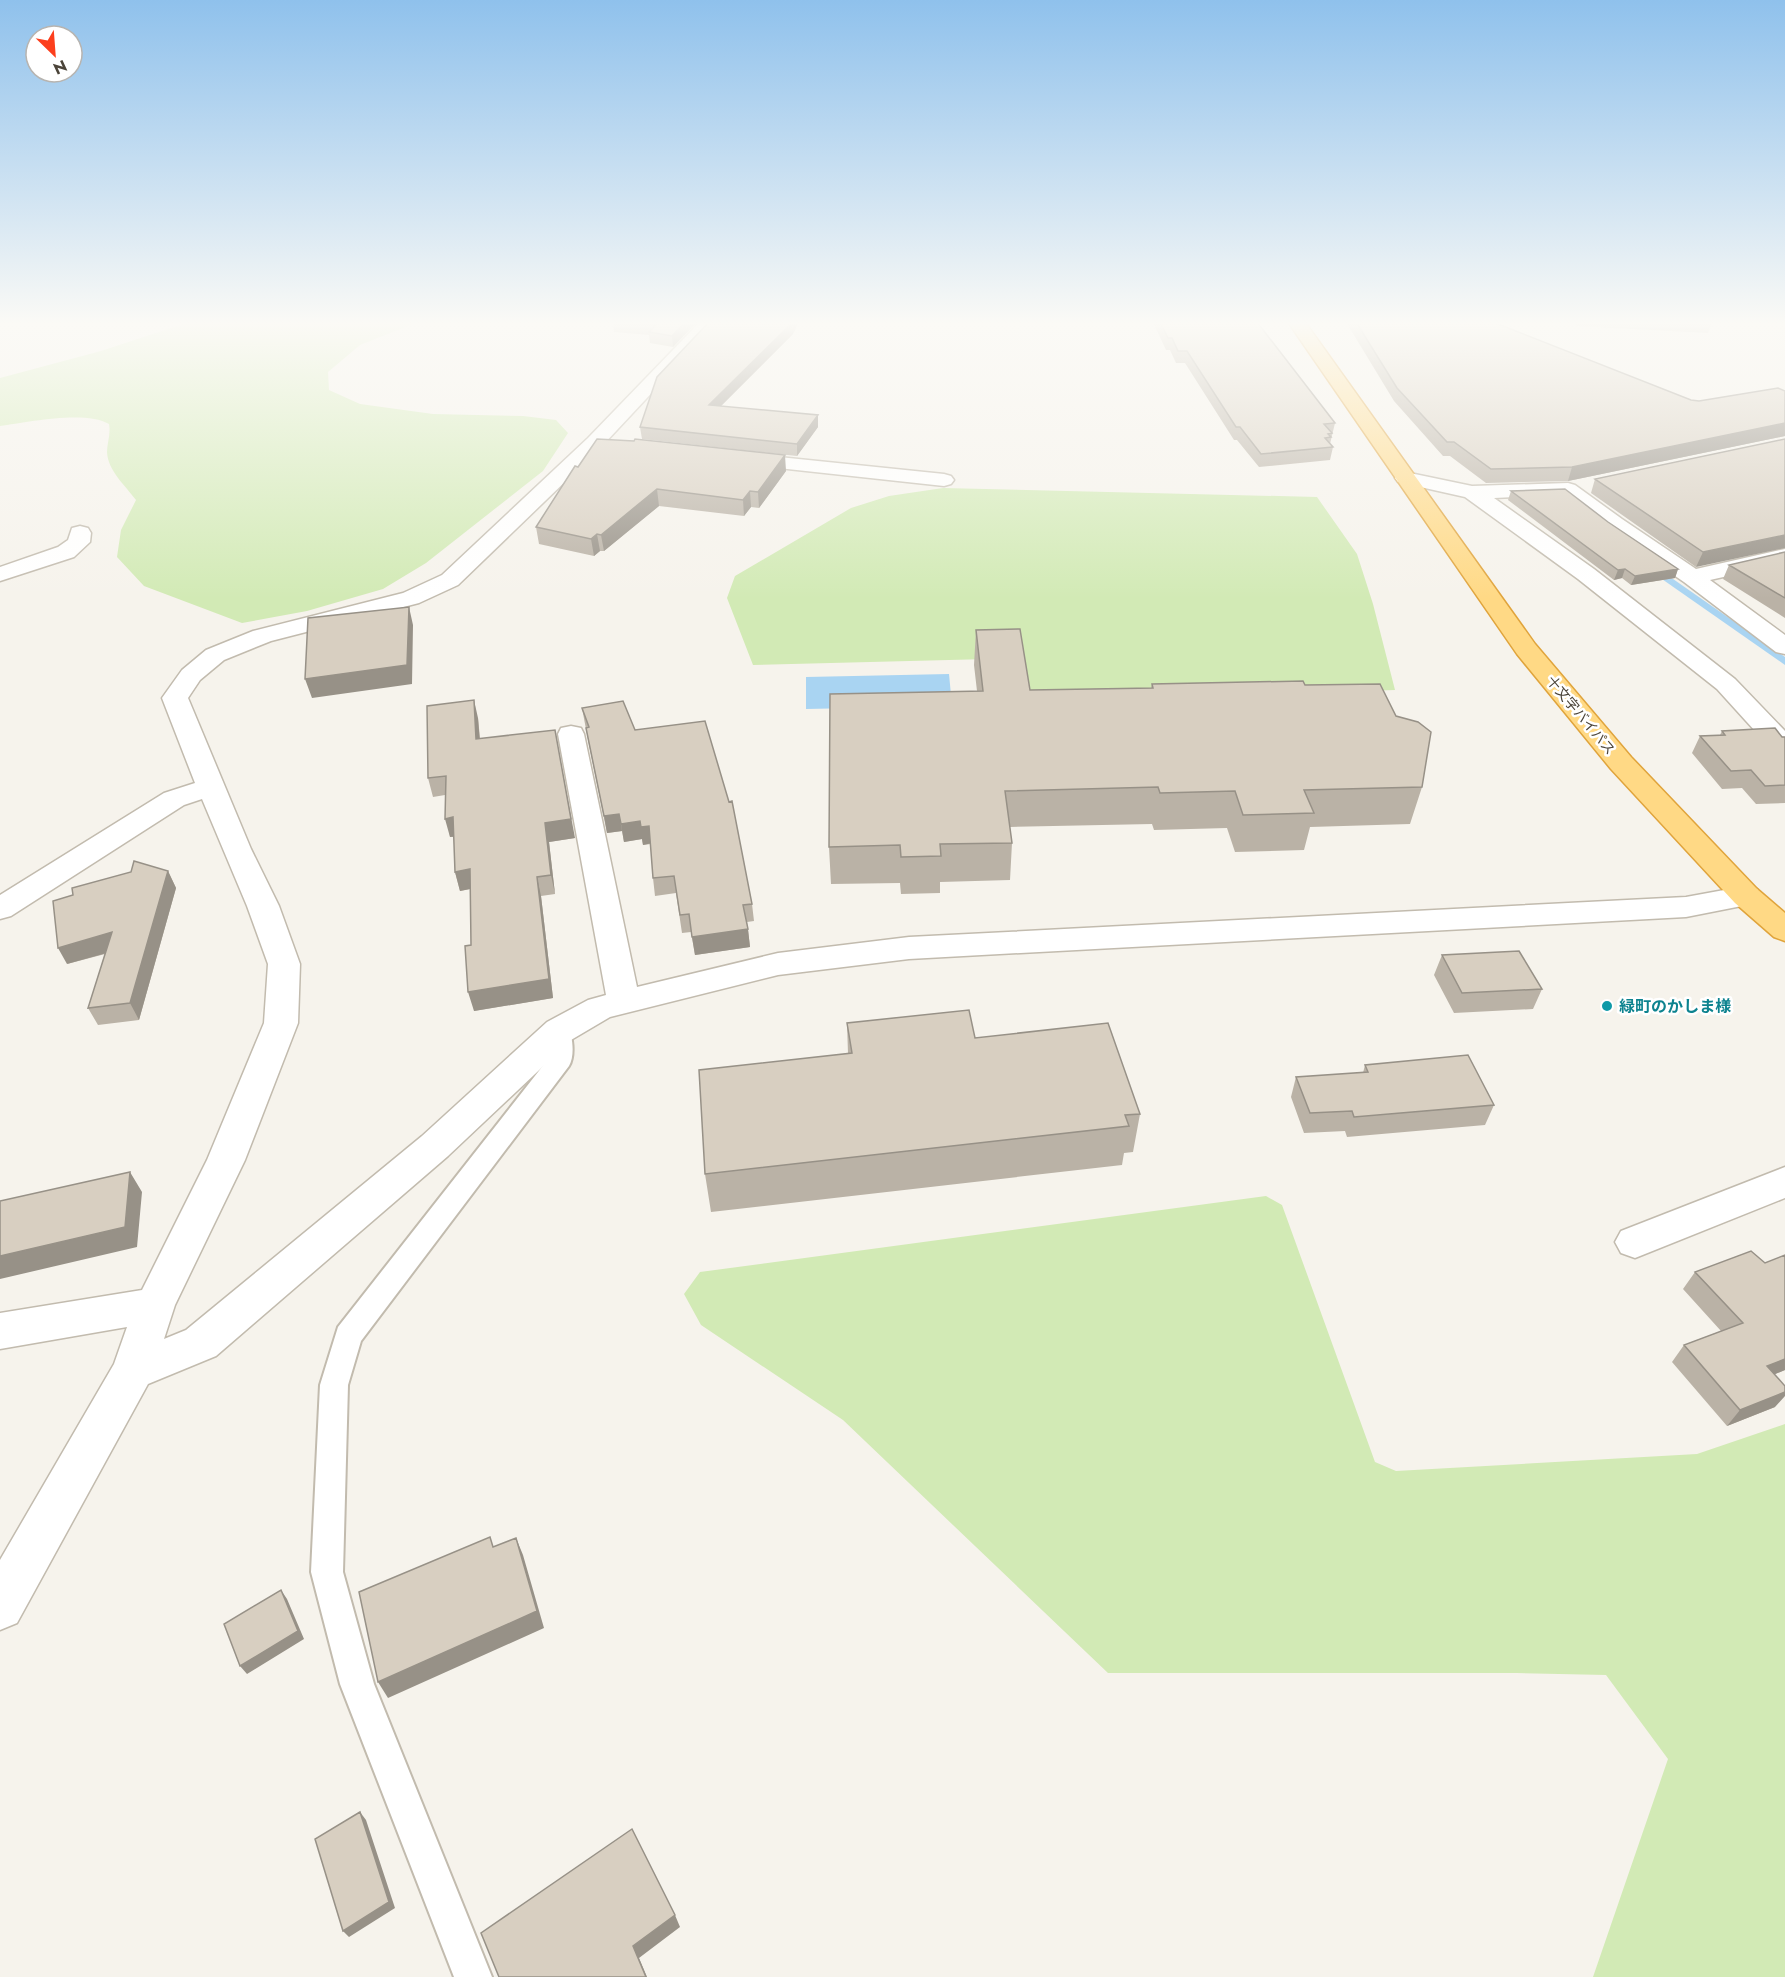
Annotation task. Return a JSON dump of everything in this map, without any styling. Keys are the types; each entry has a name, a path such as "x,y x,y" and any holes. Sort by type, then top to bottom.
{"highway":[{"name":"十文字バイパス","path":"1360,414 1526,649 1621,763 1746,896 1785,930"}],"street":[{"path":"0,1606 133,1371 155,1305 226,1160 281,1023 284,964 263,906 236,849 176,698 191,675 215,655 262,636 411,598 450,580 607,444 632,414"},
{"path":"724,458 944,480"},
{"path":"1405,478 1472,492 1579,486 1614,524 1692,577 1785,647"},
{"path":"1472,492 1586,574 1726,684 1785,747"},
{"path":"0,574 66,552 79,542 80,533"},
{"path":"1692,577 1785,556"},
{"path":"571,734 624,1003"},
{"path":"0,909 174,799 211,787"},
{"path":"133,1371 201,1343 435,1146 559,1031 600,1008 778,964 909,948 1686,908 1746,896"},
{"path":"1635,1242 1785,1182"},
{"path":"0,1331 155,1305"}],"lane":[{"path":"473,1977 357,1684 327,1572 334,1385 348,1336 561,1060 559,1031"}],"green space":[{"path":"0,414 445,414 523,416 556,420 568,433 543,471 426,563 383,589 307,611 242,623 144,586 117,557 121,530 136,500 110,465 107,452 109,424 99,420 72,417 0,426"},
{"path":"943,488 1317,497 1357,554 1373,604 1395,690 1032,702 1024,658 753,665 727,598 735,576 851,508 889,496"},
{"path":"1266,1196 1282,1205 1375,1462 1396,1471 1697,1454 1785,1424 1785,1977 1593,1977 1668,1759 1606,1675 1108,1673 843,1420 701,1325 684,1294 700,1272"}],"water":[{"path":"949,674 952,706 806,709 806,677"}],"building":[{"path":"644,414 818,415 797,444 640,427"},
{"path":"1228,414 1328,414 1335,423 1324,424 1332,433 1328,434 1331,437 1325,438 1333,447 1261,454 1240,427 1236,427"},
{"path":"1421,414 1785,414 1785,423 1572,467 1491,469 1454,442 1447,442"},
{"path":"597,439 634,441 635,439 785,455 758,492 750,491 743,500 657,489 601,535 597,534 591,539 536,527 575,466 578,467"},
{"path":"1785,439 1785,535 1703,552 1595,479"},
{"path":"1565,489 1608,522 1678,569 1635,576 1625,569 1618,570 1511,491"},
{"path":"1785,552 1785,598 1729,565"},
{"path":"409,607 407,665 305,679 308,618"},
{"path":"1020,629 1030,690 1153,688 1152,684 1303,681 1305,685 1380,684 1396,716 1418,722 1431,732 1422,787 1304,790 1314,813 1243,815 1235,791 1160,793 1158,787 1005,791 1012,843 940,844 941,856 901,857 900,845 829,847 830,694 983,691 976,630"},
{"path":"474,700 476,739 555,730 571,819 545,823 551,875 537,877 549,979 468,992 465,946 471,945 470,869 455,872 453,817 445,819 446,776 428,778 427,706"},
{"path":"623,701 635,730 705,721 729,802 732,801 752,904 743,905 748,929 692,937 689,914 680,915 674,876 653,878 649,826 641,827 640,821 621,824 619,814 604,816 586,728 589,727 582,708"},
{"path":"1775,728 1782,737 1785,737 1785,785 1765,786 1751,770 1731,771 1700,736 1725,735 1722,731"},
{"path":"134,861 168,871 130,1003 88,1008 112,932 58,948 53,901 73,895 72,888 131,872"},
{"path":"1519,951 1542,989 1462,993 1442,955"},
{"path":"969,1010 975,1038 1108,1023 1140,1114 1125,1115 1129,1126 705,1174 699,1070 852,1053 847,1023"},
{"path":"1468,1055 1494,1105 1354,1117 1352,1111 1310,1113 1296,1077 1368,1072 1365,1065"},
{"path":"130,1172 125,1227 0,1256 0,1201"},
{"path":"1751,1251 1765,1263 1785,1255 1785,1359 1767,1366 1785,1386 1785,1392 1740,1410 1684,1345 1743,1323 1695,1272"},
{"path":"490,1537 493,1547 516,1538 537,1611 378,1682 359,1592"},
{"path":"281,1590 298,1631 240,1666 224,1624"},
{"path":"360,1812 389,1902 343,1931 315,1839"},
{"path":"632,1829 675,1915 633,1946 646,1977 499,1977 481,1933"}],"waterway":[{"path":"1653,568 1785,662"}],"place":[{"name":"緑町のかしま様","path":"1607,1006"}]}
